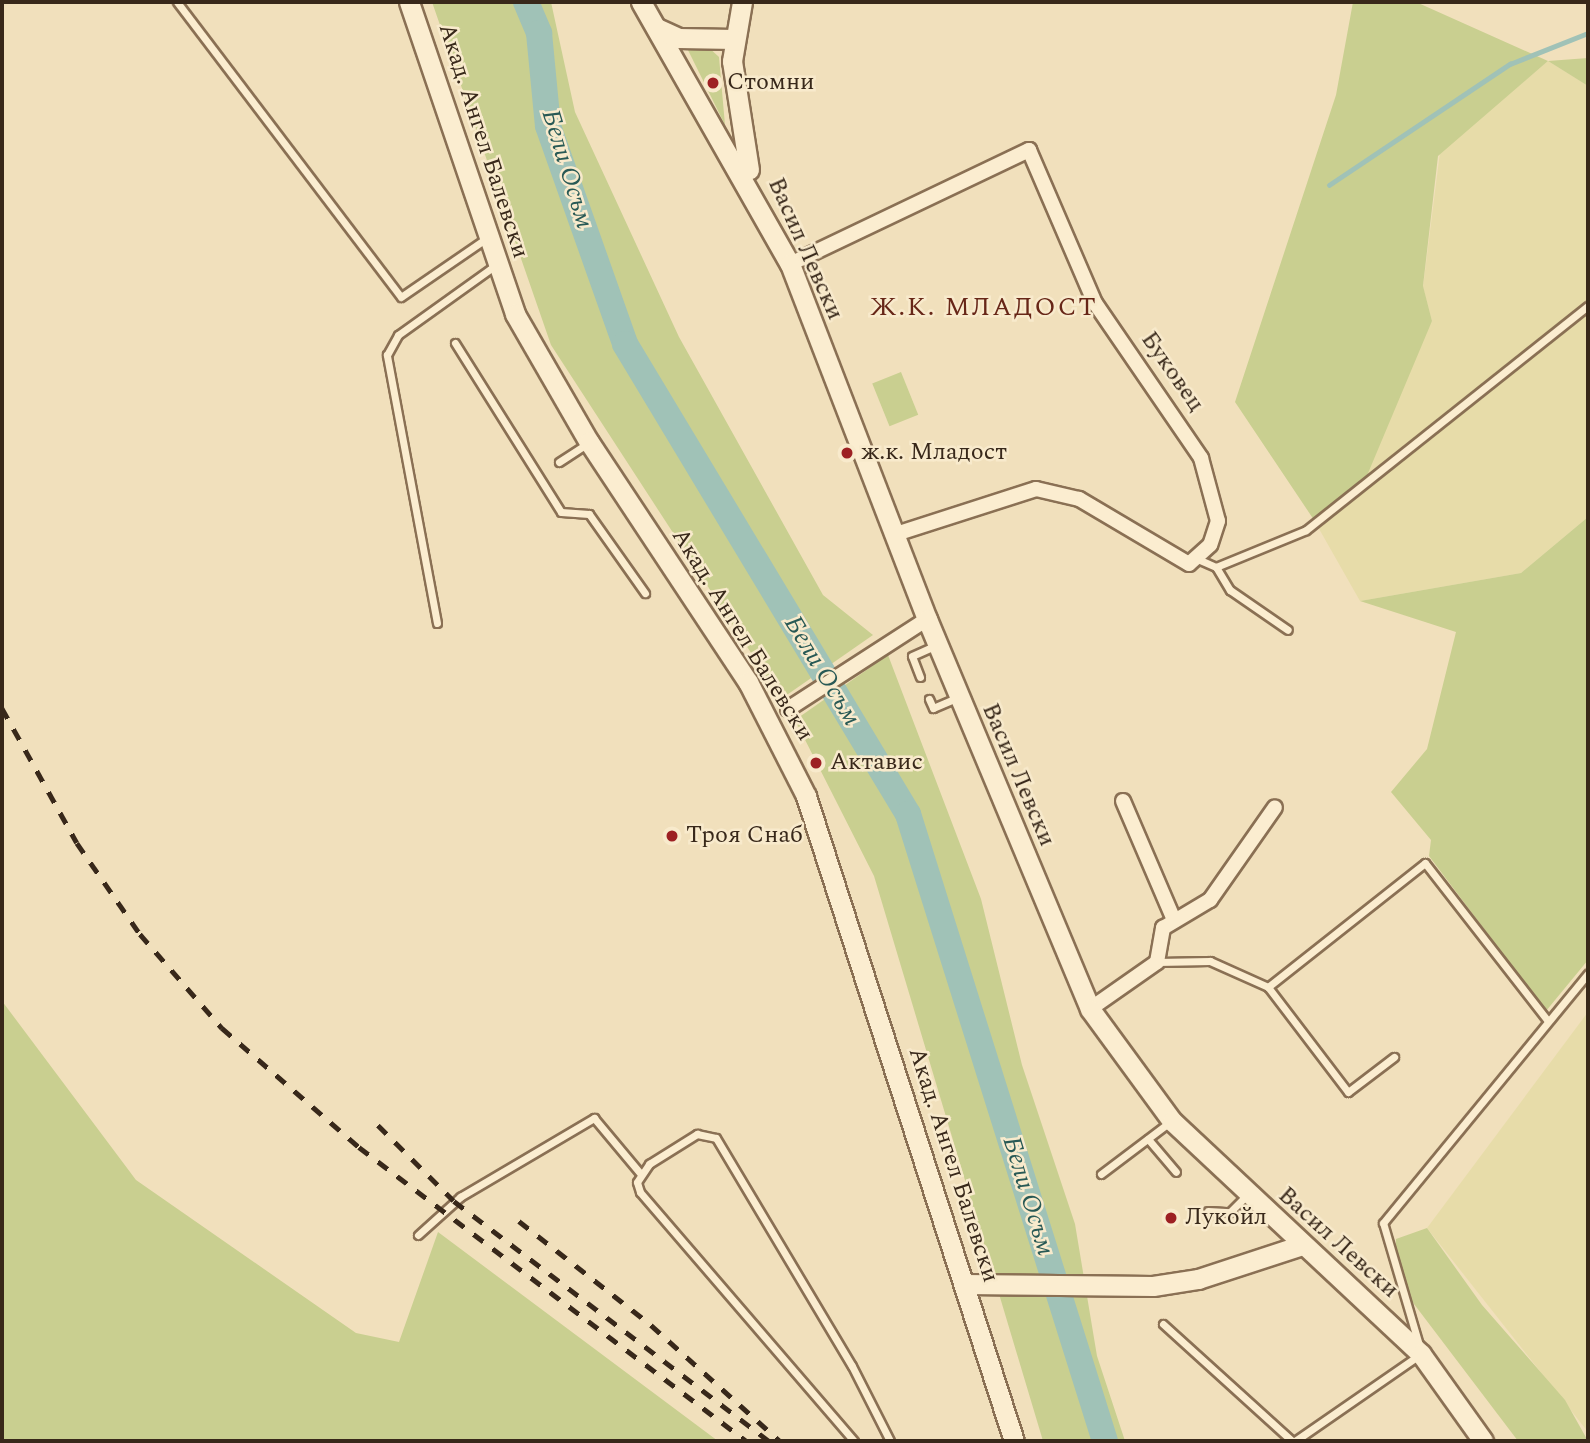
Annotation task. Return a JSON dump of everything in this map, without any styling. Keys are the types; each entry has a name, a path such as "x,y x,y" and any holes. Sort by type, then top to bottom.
{"street":[{"name":"Акад. Ангел Балевски","path":"409,2 497,263 539,361 785,747 830,856 1014,1441"},
{"name":"Васил Левски","path":"641,2 763,207 790,264 937,645 1090,1009 1172,1121 1421,1354 1483,1441"},
{"path":"742,2 734,39 738,124 763,207"},
{"path":"657,28 678,38 734,39"},
{"name":"Буковец","path":"790,264 1028,150 1096,303 1201,458 1218,521 1200,560"},
{"path":"893,535 1036,489 1079,499 1171,559 1200,560"},
{"path":"788,709 880,645 927,620"},
{"path":"1123,801 1174,920"},
{"path":"1090,1009 1157,962 1163,928 1210,900 1275,807"},
{"path":"965,1284 1099,1286 1187,1281 1302,1245"}],"lane":[{"path":"177,2 401,298 488,237"},
{"path":"437,623 387,355 398,335 497,263"},
{"path":"1216,567 1306,530 1588,306"},
{"path":"455,343 561,512 589,514 645,593"},
{"path":"559,462 589,442"},
{"path":"1200,560 1216,567 1230,590 1288,630"},
{"path":"920,677 912,656 937,645"},
{"path":"929,699 933,708 959,697"},
{"path":"1268,987 1425,863 1548,1021"},
{"path":"1157,962 1210,961 1268,987 1348,1092 1394,1057"},
{"path":"1163,1324 1293,1441 1421,1354 1383,1223 1588,973"},
{"path":"418,1235 460,1197 594,1118 640,1173 639,1192 854,1441"},
{"path":"1101,1174 1172,1121"},
{"path":"640,1173 697,1134 716,1138 852,1366 890,1441"},
{"path":"1148,1139 1176,1172"},
{"path":"1208,1211 1230,1212 1248,1194"}],"shaded area":[{"path":"1548,61 1588,86 1588,517 1521,573 1360,601 1314,520 1432,321 1423,287 1440,152"},
{"path":"1588,1012 1588,1432 1427,1228"}],"green space":[{"path":"432,2 551,2 575,112 679,337 823,595 873,635 781,699 551,345"},
{"path":"1353,2 1416,2 1548,61 1438,156 1423,286 1432,321 1366,478 1314,520 1235,402 1336,95"},
{"path":"686,46 707,46 719,57 725,125"},
{"path":"1588,58 1588,86 1548,61"},
{"path":"901,372 918,415 889,426 872,384"},
{"path":"1588,517 1588,960 1546,1011 1429,856 1431,840 1391,792 1427,749 1456,632 1360,601 1521,573"},
{"path":"888,655 981,899 1022,1065 1075,1224 1097,1356 1125,1441 1043,1441 874,876 795,720"},
{"path":"2,1001 136,1180 356,1333 399,1342 438,1232 718,1441 2,1441"},
{"path":"1427,1228 1482,1305 1565,1400 1588,1441 1518,1441 1395,1279 1396,1239"}],"waterway":[{"name":"Бели Осъм","path":"526,2 539,33 548,126 625,344 908,814 1105,1441"},
{"path":"1329,185 1510,64 1588,33"}],"railway":[{"path":"2,708 77,843 140,934 222,1028 359,1147 746,1441"},
{"path":"378,1125 454,1201 769,1441"},
{"path":"519,1221 651,1325 780,1441"}],"place":[{"name":"Стомни","path":"713,83"},
{"name":"ж.к. Младост","path":"847,453"},
{"name":"Актавис","path":"816,763"},
{"name":"Троя Снаб","path":"672,836"},
{"name":"Лукойл","path":"1171,1218"}],"district":[{"name":"Ж.К. МЛАДОСТ","path":"984,308"}]}
